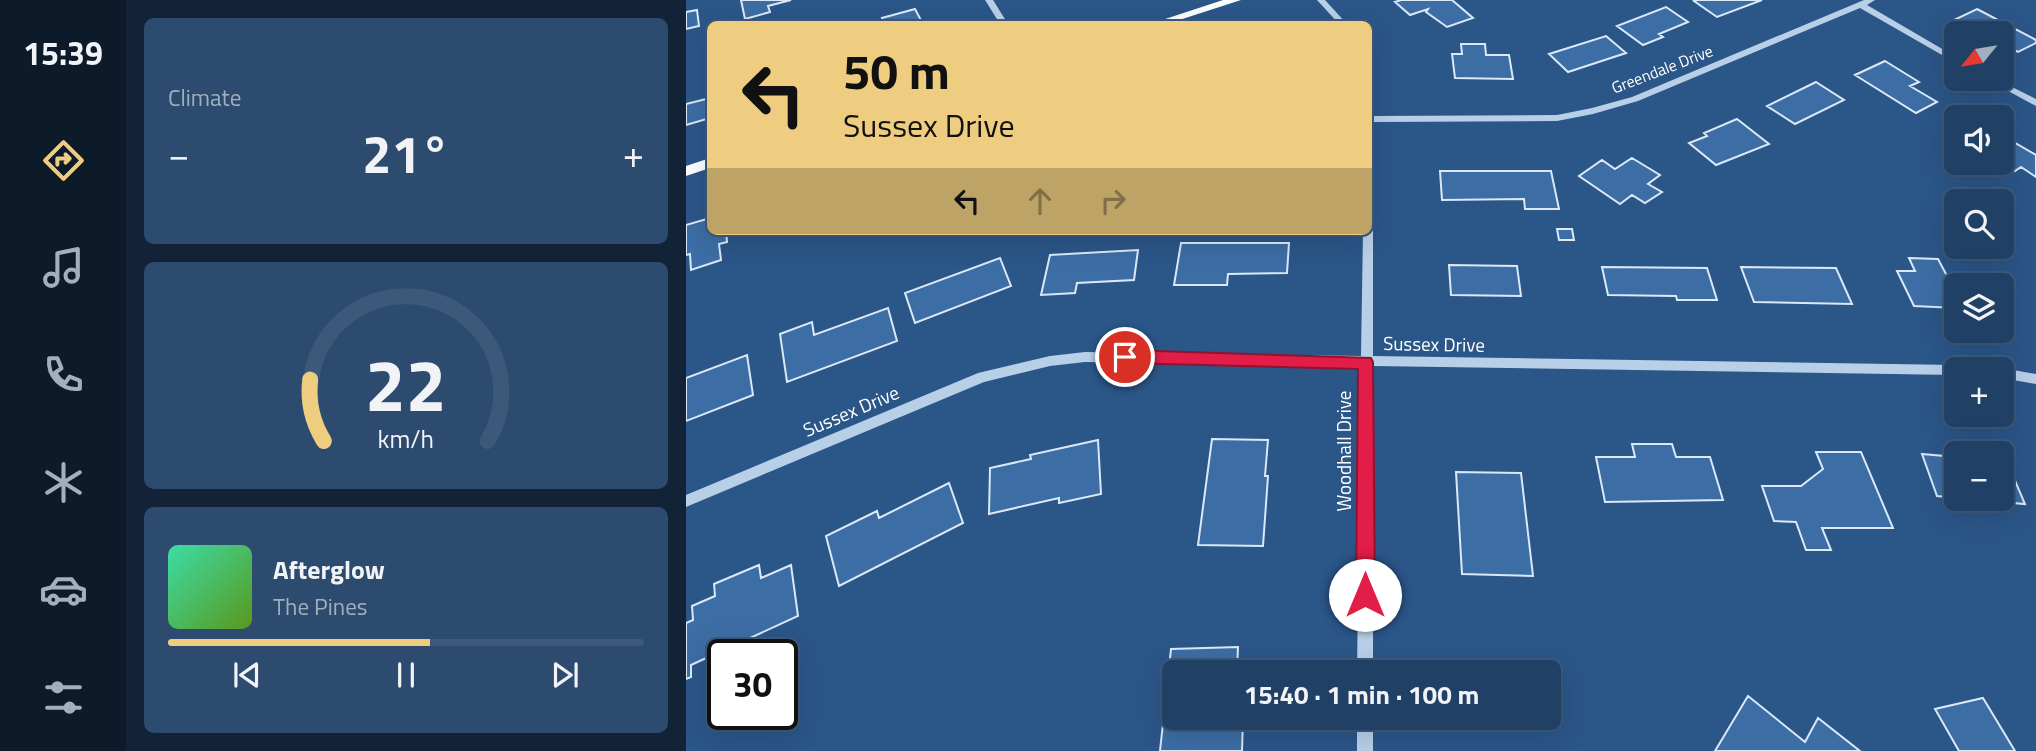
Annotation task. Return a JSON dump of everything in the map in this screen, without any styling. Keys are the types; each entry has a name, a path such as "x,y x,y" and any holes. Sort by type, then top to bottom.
{"main road":[{"path":"1166,21 1235,0"},
{"path":"686,171 707,164"}],"street":[{"path":"989,0 1002,21"},
{"path":"1321,0 1340,21"},
{"name":"Greendale Drive","path":"1372,113 1557,118 1592,111 1635,99 1871,0"},
{"path":"1860,4 1944,53"},
{"path":"2013,91 2036,103"},
{"name":"Woodhall Drive","path":"1365,660 1368,235"},
{"name":"Sussex Drive","path":"686,501 953,388 1023,367 1099,357 1944,370"},
{"path":"2014,375 2036,379"},
{"path":"1365,730 1365,751"}],"building":[{"path":"741,0 791,0 768,6 770,12 745,19"},
{"path":"1452,0 1473,18 1447,27 1426,12 1428,9 1410,15 1395,2"},
{"path":"1762,0 1717,17 1694,1"},
{"path":"1666,7 1688,22 1659,34 1663,37 1643,45 1617,26"},
{"path":"915,9 921,21 884,21 882,18"},
{"path":"1977,9 2000,21 1960,21 1956,19"},
{"path":"697,10 699,26 686,29 686,12"},
{"path":"2014,28 2036,40 2036,43 2018,52 2014,50"},
{"path":"1606,36 1626,53 1568,72 1549,54"},
{"path":"1461,44 1485,44 1486,55 1509,55 1513,79 1455,78 1452,54 1462,54"},
{"path":"1885,61 1919,82 1910,86 1937,102 1916,113 1855,75"},
{"path":"1816,82 1844,100 1795,124 1767,106"},
{"path":"707,99 707,119 686,125 686,104"},
{"path":"1737,119 1769,144 1716,165 1689,143 1707,136 1704,133"},
{"path":"2014,142 2036,155 2036,177 2021,167 2015,171"},
{"path":"1632,158 1660,175 1648,184 1662,192 1645,203 1632,195 1620,204 1579,176 1602,160 1615,169"},
{"path":"1440,171 1551,171 1559,209 1525,209 1524,199 1442,200"},
{"path":"707,219 707,235 726,235 727,242 719,244 721,260 691,270 690,254 686,255 686,225"},
{"path":"1557,229 1572,229 1574,240 1559,240"},
{"path":"1181,243 1289,243 1287,273 1228,274 1227,285 1174,285"},
{"path":"1138,250 1134,280 1077,283 1075,293 1041,295 1050,255"},
{"path":"1000,258 1011,286 915,323 905,293"},
{"path":"1909,258 1938,259 1945,273 1944,307 1914,306 1897,271 1915,271"},
{"path":"1449,265 1517,266 1521,296 1451,295"},
{"path":"1602,267 1707,268 1717,300 1677,300 1676,296 1608,295"},
{"path":"1741,267 1836,268 1852,304 1754,302"},
{"path":"888,308 897,341 787,382 780,334 812,322 814,335"},
{"path":"747,355 753,395 686,421 686,378"},
{"path":"1212,439 1268,440 1263,546 1198,545"},
{"path":"1098,440 1101,494 1059,503 1059,498 989,514 990,468 1031,459 1030,455"},
{"path":"1632,444 1672,444 1676,457 1710,457 1723,500 1605,502 1596,457 1635,457"},
{"path":"1816,452 1861,452 1893,528 1822,528 1831,550 1806,550 1796,522 1774,521 1762,486 1801,486 1823,469"},
{"path":"1922,454 1944,456 1944,497 1937,496"},
{"path":"1456,472 1521,473 1533,576 1462,574"},
{"path":"2014,478 2025,504 2014,503"},
{"path":"949,483 963,523 839,586 826,536 877,511 879,518"},
{"path":"759,565 761,578 791,565 798,616 748,639 707,639 707,658 691,665 691,677 686,679 686,623 693,620 692,606 715,596 714,584"},
{"path":"1238,647 1237,660 1170,660 1171,649"},
{"path":"1748,696 1805,742 1818,718 1860,751 1715,751"},
{"path":"1983,698 2015,751 1959,751 1935,709"},
{"path":"1162,730 1243,730 1242,751 1160,751"}],"route":[{"path":"1125,357 1366,362 1365,595"}]}
